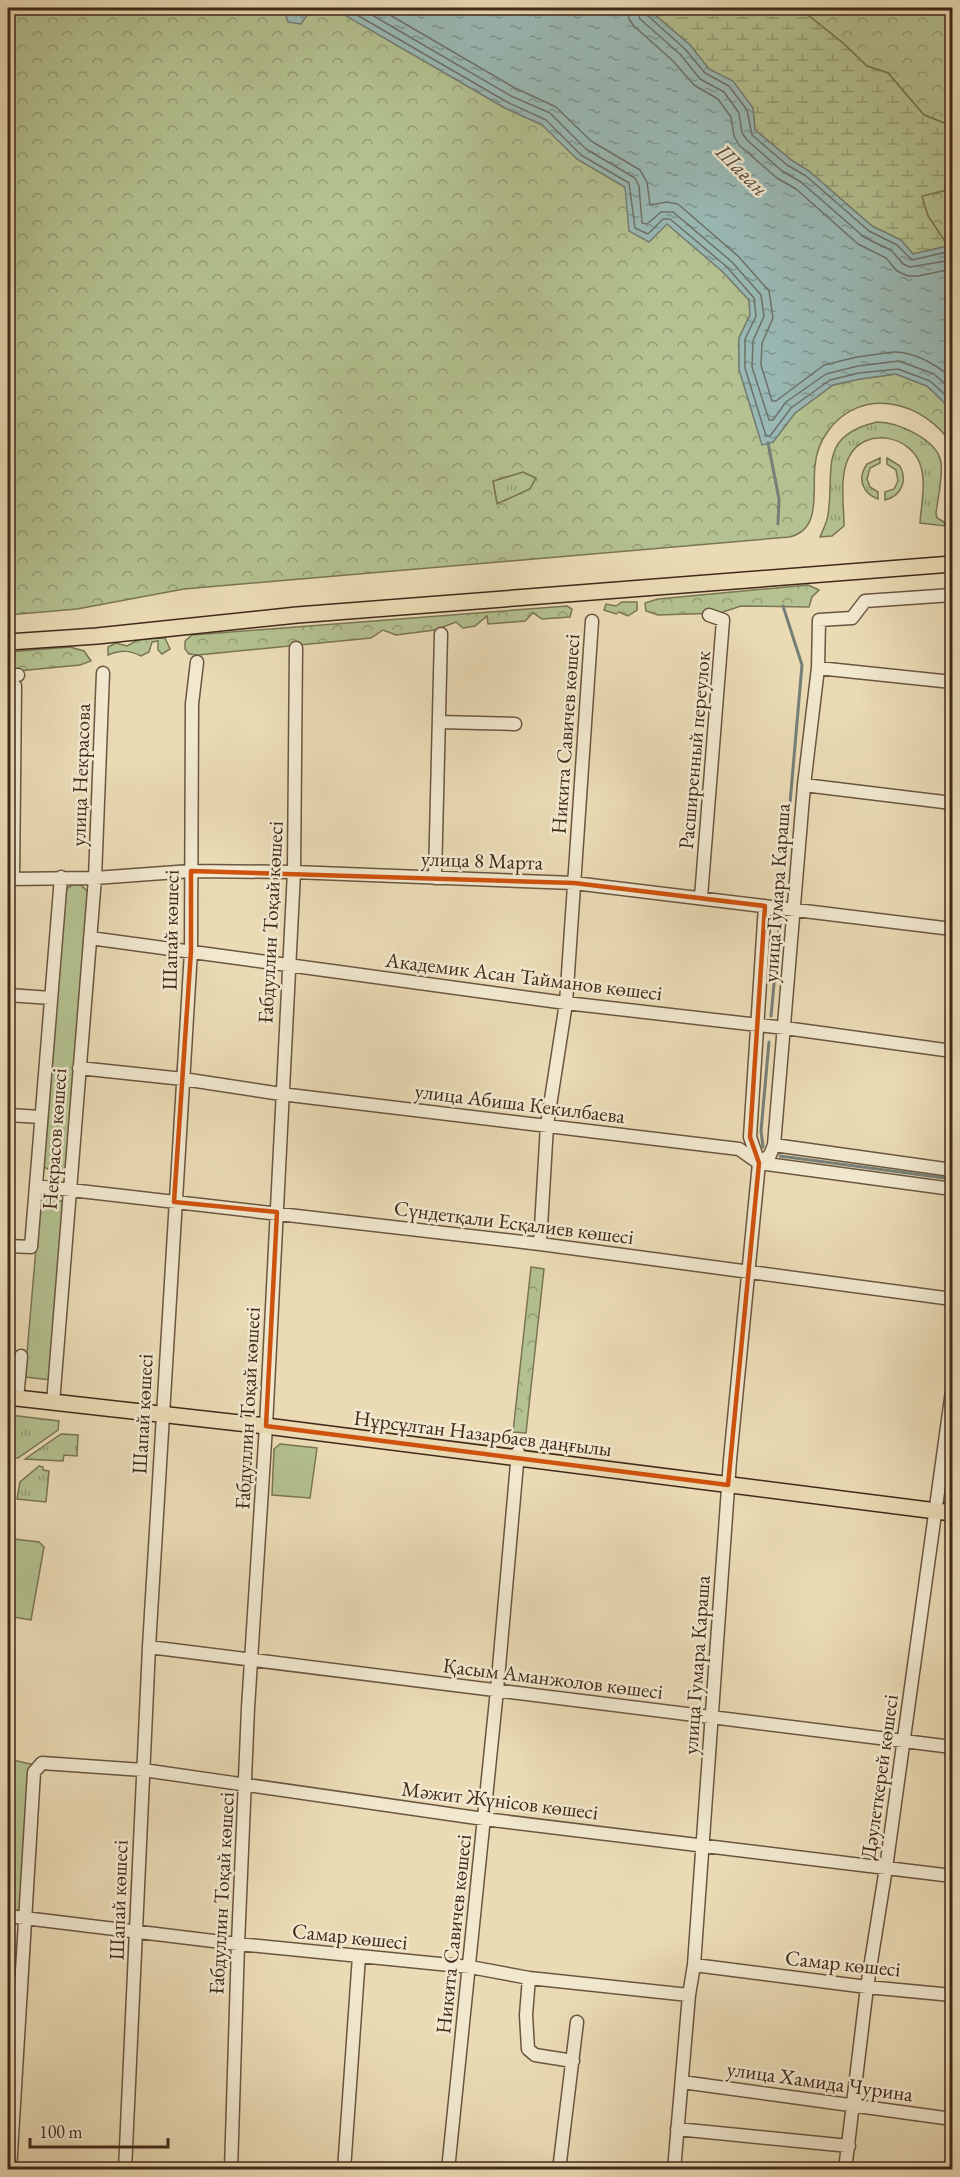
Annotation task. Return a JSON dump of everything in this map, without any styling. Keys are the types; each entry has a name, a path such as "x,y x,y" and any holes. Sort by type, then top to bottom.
{"main road":[{"path":"8,633 296,606 952,555"},
{"path":"8,642 97,636 308,614 952,564"},
{"name":"Нұрсұлтан Назарбаев даңғылы","path":"12,1398 518,1455 728,1485 952,1513"}],"street":[{"name":"улица Гумара Караша","path":"774,1145 804,785 818,668 819,620 852,618 865,601 952,595"},
{"name":"Расширенный переулок","path":"701,897 723,620 709,615"},
{"name":"Никита Савичев көшесі","path":"540,1244 547,1125 566,1003 592,621"},
{"path":"435,878 441,634"},
{"name":"Ғабдуллин Тоқай көшесі","path":"231,2169 238,1944 294,872 296,648"},
{"name":"Шапай көшесі","path":"125,2169 142,1770 174,1202 191,951 192,704 197,662"},
{"path":"818,668 952,682"},
{"name":"улица Некрасова","path":"95,878 103,674"},
{"path":"10,879 14,679"},
{"path":"439,722 515,724"},
{"path":"804,785 952,803"},
{"name":"улица 8 Марта","path":"10,879 95,878 191,871 294,872 574,882 952,929"},
{"name":"Некрасов көшесі","path":"8,1246 31,1247 61,877"},
{"name":"Некрасов көшесі","path":"53,1403 95,878"},
{"name":"улица Гумара Караша","path":"674,2169 689,1995 694,1965 728,1485 759,1163 750,1137 765,906"},
{"name":"Академик Асан Тайманов көшесі","path":"90,938 566,1003 757,1024 952,1052"},
{"path":"8,995 51,998"},
{"name":"улица Абиша Кекилбаева","path":"79,1068 739,1149 759,1163 952,1189"},
{"path":"8,1115 41,1117"},
{"path":"759,1163 770,1155 774,1145 952,1170"},
{"name":"Сүндетқали Есқалиев көшесі","path":"36,1186 540,1244 952,1299"},
{"path":"12,1398 21,1356"},
{"name":"Дәулеткерей көшесі","path":"845,2169 867,1987 886,1868 952,1391"},
{"name":"Никита Савичев көшесі","path":"448,2169 470,1967 518,1455"},
{"name":"Қасым Аманжолов көшесі","path":"149,1647 952,1747"},
{"name":"Мәжит Жүнісов көшесі","path":"26,1917 34,1772 42,1763 142,1770 484,1819 952,1876"},
{"name":"Самар көшесі","path":"8,1916 238,1944 470,1967 529,1978 689,1995"},
{"path":"10,2169 26,1917"},
{"path":"344,2169 359,1956"},
{"name":"Самар көшесі","path":"694,1965 867,1987 952,1995"},
{"path":"529,1978 526,2015 528,2049 535,2055 573,2061"},
{"path":"559,2169 577,2022"},
{"name":"улица Хамида Чурина","path":"682,2082 952,2119"},
{"path":"677,2129 849,2146"}],"highlighted area":[{"path":"191,871 574,883 765,906 750,1137 759,1163 728,1485 266,1426 277,1212 174,1202 191,951"}],"green space":[{"path":"8,8 286,8 285,12 300,24 312,8 336,9 505,108 543,125 577,159 625,187 723,272 749,300 750,315 739,338 739,369 758,432 773,442 795,413 833,385 860,379 896,374 927,386 952,410 952,445 926,418 910,409 892,404 875,404 858,408 842,417 828,431 817,452 811,518 807,526 799,533 789,537 184,589 77,609 8,615","holes":["523,472 536,478 530,489 497,504 493,481"]},
{"path":"647,8 799,8 843,43 867,66 888,73 924,115 952,126 952,189 922,196 928,216 948,246 913,254 901,240 872,226 809,171 791,160 755,130 753,108 733,82 709,69 690,45"},
{"path":"799,8 952,8 952,126 924,115 888,73 867,66 843,43"},
{"path":"952,189 952,248 948,246 928,216 921,196"},
{"path":"877,422 895,425 915,433 932,446 938,454 941,474 936,513 937,518 944,522 945,526 920,523 923,481 921,467 916,456 899,442 888,438 877,438 856,447 846,465 843,482 844,526 832,536 820,537 828,515 831,469 837,446 845,436 858,428"},
{"path":"880,458 880,463 870,468 867,479 870,487 878,492 878,499 865,489 862,475 867,464"},
{"path":"887,458 900,466 903,482 895,495 885,500 885,492 894,489 898,481 896,470 887,464"},
{"path":"523,472 536,478 530,489 497,504 493,481"},
{"path":"808,585 819,590 812,597 809,607 741,606 720,613 658,615 646,611 645,603 658,599"},
{"path":"622,602 637,602 637,610 628,616 604,610 606,604 616,606"},
{"path":"567,606 572,609 570,617 542,619 533,613 525,621 488,624 487,616 475,626 463,628 456,622 435,630 396,635 383,630 371,638 198,655 189,654 185,649 185,641 192,635"},
{"path":"165,638 170,649 162,654 158,650 158,641 152,642 149,652 141,656 125,651 108,655 108,647 116,643 127,646 140,639"},
{"path":"70,647 84,651 91,661 80,665 8,672 8,652"},
{"path":"78,882 90,894 66,1169 55,1173 44,1167 43,1157 64,890"},
{"path":"53,1197 65,1203 51,1380 25,1377 40,1201"},
{"path":"531,1267 544,1269 526,1433 513,1432"},
{"path":"10,1415 59,1421 58,1430 18,1458 8,1457"},
{"path":"61,1434 78,1435 77,1456 64,1455 63,1461 25,1459"},
{"path":"280,1444 317,1448 310,1498 272,1495 274,1449"},
{"path":"39,1466 49,1471 46,1502 17,1499 20,1482"},
{"path":"14,1539 39,1542 44,1547 31,1620 8,1616 8,1573"},
{"path":"8,1759 31,1764 21,1914 8,1913"}],"water":[{"path":"286,8 312,8 301,24 288,22"},
{"name":"Шаған","path":"318,8 647,8 690,45 709,69 733,81 753,108 755,130 791,160 809,171 872,226 901,240 913,254 948,246 952,248 952,410 927,386 896,374 860,379 833,385 795,413 773,442 762,445 739,369 739,338 750,315 749,300 723,272 667,224 649,242 629,231 625,187 577,159 542,125 505,108 336,10"}],"waterway":[{"path":"768,443 779,499 778,524"},
{"path":"782,895 802,665 783,606"},
{"path":"771,1016 780,920"},
{"path":"763,1147 761,1131 769,1042"},
{"path":"780,1156 952,1179"}]}
